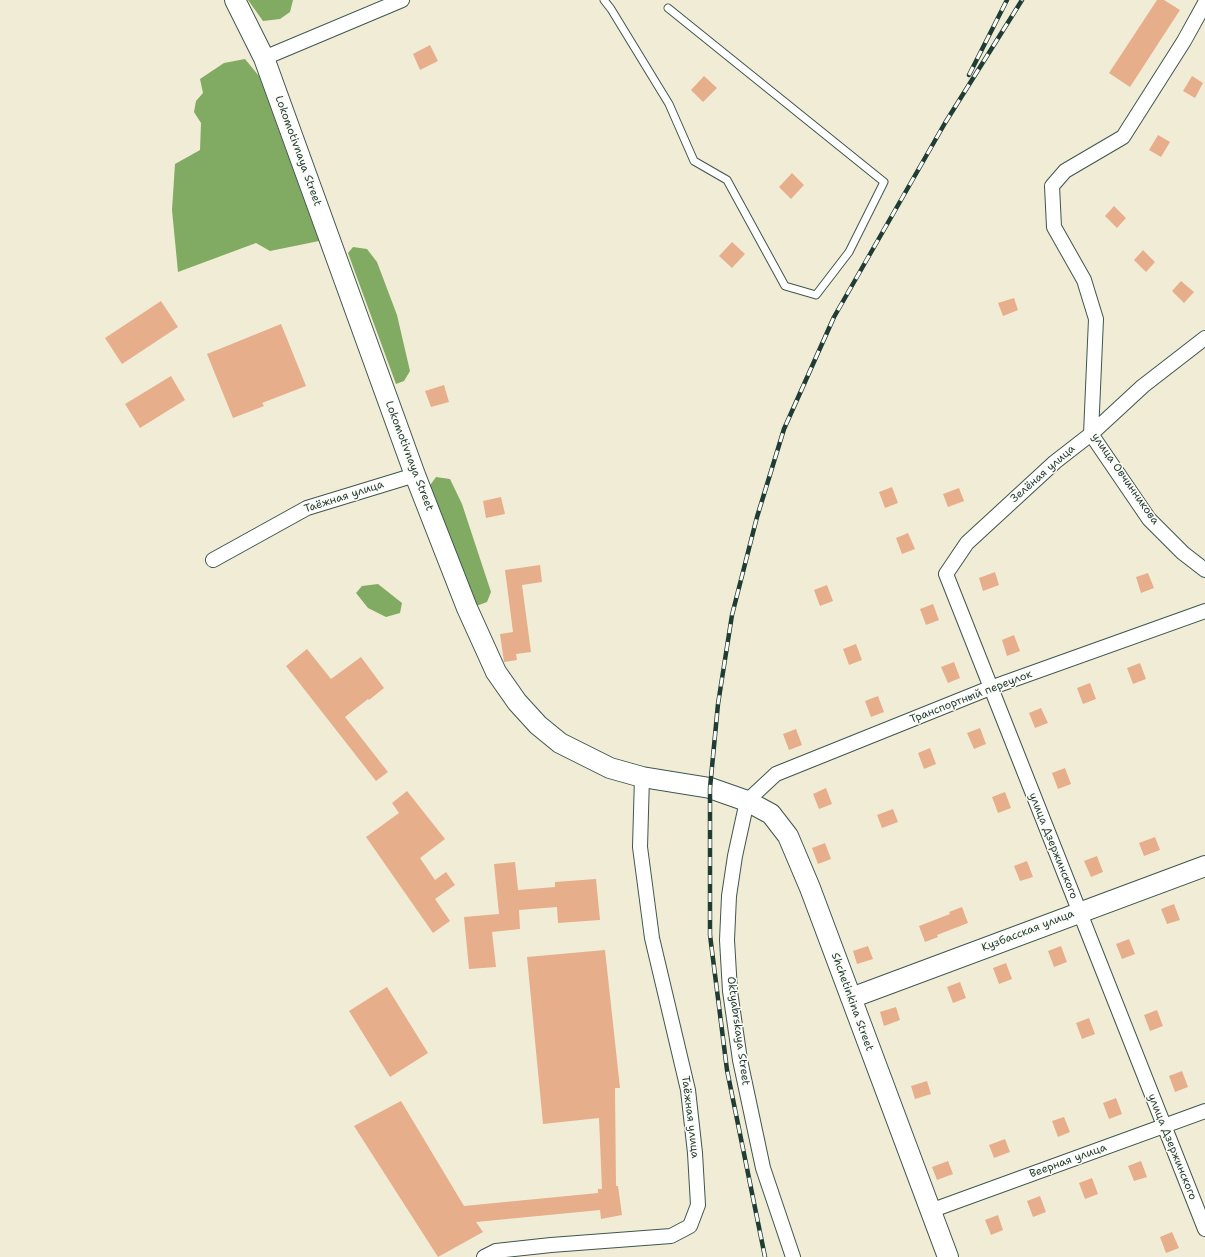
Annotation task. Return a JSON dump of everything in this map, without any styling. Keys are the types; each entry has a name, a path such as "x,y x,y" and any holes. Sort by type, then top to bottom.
{"street":[{"name":"Lokomotivnaya Street","path":"235,0 264,58 415,475 480,639 496,672 517,702 538,725 560,743 610,768 642,778 710,788"},
{"path":"264,58 394,1"},
{"name":"улица Овчинникова","path":"1205,3 1184,41 1123,136 1065,171 1052,186 1054,227 1084,280 1096,319 1091,434 1149,519 1183,553 1205,570"},
{"name":"Зелёная улица","path":"946,574 967,543 1055,462 1091,434 1143,386 1205,338"},
{"name":"Таёжная улица","path":"213,560 307,508 415,475"},
{"name":"улица Дзержинского","path":"946,574 1205,1229"},
{"name":"Транспортный переулок","path":"747,801 776,774 990,688 1205,610"},
{"name":"Таёжная улица","path":"484,1257 496,1252 551,1245 671,1236 690,1226 698,1205 695,1153 688,1090 652,938 640,847 642,778"},
{"name":"Shchetinkina Street","path":"710,788 747,801 771,814 788,836 810,888 948,1257"},
{"name":"Oktyabrskaya Street","path":"747,801 735,856 729,896 727,940 730,991 740,1060 763,1168 793,1257"},
{"name":"Кузбасская улица","path":"850,998 1205,866"},
{"name":"Веерная улица","path":"930,1211 1205,1111"}],"lane":[{"path":"604,0 669,104 694,161 727,180 785,286 816,295 849,252 884,182 668,8"}],"green space":[{"path":"248,0 293,0 290,12 280,19 263,21"},
{"path":"245,59 259,76 319,241 270,251 256,243 178,272 172,210 175,164 200,150 201,123 194,112 196,101 203,93 200,79 224,63"},
{"path":"353,247 367,249 377,262 397,315 410,371 404,381 396,384 348,253"},
{"path":"436,477 450,479 462,504 491,592 487,602 479,605 467,608 423,495"},
{"path":"378,584 402,603 400,613 386,617 368,608 356,593 362,586"}],"building":[{"path":"1157,0 1164,0 1180,10 1130,87 1109,73"},
{"path":"430,45 438,61 420,70 413,54"},
{"path":"704,76 717,88 703,102 691,90"},
{"path":"1192,76 1203,83 1195,98 1183,91"},
{"path":"1158,135 1170,142 1161,157 1149,150"},
{"path":"792,173 804,185 791,199 779,187"},
{"path":"1114,206 1126,218 1117,228 1105,216"},
{"path":"732,242 745,254 732,268 719,256"},
{"path":"1143,250 1155,262 1146,272 1134,260"},
{"path":"1181,281 1194,292 1184,303 1172,291"},
{"path":"1014,298 1018,310 1003,316 998,303"},
{"path":"161,301 178,327 122,364 105,338"},
{"path":"281,324 306,386 262,403 264,406 233,418 207,354"},
{"path":"171,376 185,400 140,428 125,404"},
{"path":"444,385 449,402 431,407 425,391"},
{"path":"892,487 898,503 885,508 879,492"},
{"path":"959,488 964,501 948,507 943,494"},
{"path":"501,497 505,514 486,518 483,501"},
{"path":"908,533 915,549 902,554 896,538"},
{"path":"540,565 542,582 522,585 531,652 516,654 517,660 504,662 500,634 513,632 505,570"},
{"path":"995,572 999,585 983,591 979,578"},
{"path":"1148,573 1154,588 1141,593 1136,577"},
{"path":"827,585 833,601 820,606 814,590"},
{"path":"933,604 939,620 926,625 920,609"},
{"path":"1014,635 1020,651 1007,656 1002,640"},
{"path":"856,644 862,660 849,665 843,649"},
{"path":"307,649 331,679 361,657 384,688 345,717 388,772 376,781 286,666"},
{"path":"954,662 960,678 948,683 941,667"},
{"path":"1140,663 1146,679 1133,684 1127,668"},
{"path":"1090,683 1096,699 1083,704 1077,688"},
{"path":"878,696 884,712 871,717 865,701"},
{"path":"1041,708 1048,723 1035,728 1029,713"},
{"path":"980,728 986,744 974,749 967,733"},
{"path":"796,729 802,745 789,750 783,734"},
{"path":"930,748 936,764 924,769 918,753"},
{"path":"1065,768 1071,784 1058,789 1052,773"},
{"path":"826,788 832,804 819,809 813,794"},
{"path":"407,791 445,839 420,858 435,880 446,872 455,885 435,899 450,921 433,933 366,837 399,813 392,803"},
{"path":"1005,792 1011,808 998,813 992,797"},
{"path":"893,809 898,822 882,828 877,815"},
{"path":"1155,837 1160,850 1144,856 1139,843"},
{"path":"825,843 831,859 818,864 812,848"},
{"path":"1097,856 1103,872 1091,877 1084,861"},
{"path":"1027,861 1033,877 1020,881 1014,866"},
{"path":"515,862 518,890 555,887 555,882 596,879 600,920 558,923 557,907 519,910 520,929 492,932 496,967 469,969 464,917 499,914 494,864"},
{"path":"1174,904 1180,920 1167,924 1161,909"},
{"path":"962,907 968,923 937,935 938,937 925,942 919,926 950,914 949,912"},
{"path":"1129,939 1135,954 1122,959 1116,944"},
{"path":"868,946 873,959 857,964 853,951"},
{"path":"1061,946 1067,962 1054,967 1048,951"},
{"path":"605,950 620,1088 615,1088 616,1186 618,1186 622,1215 601,1219 600,1210 476,1222 483,1232 438,1257 354,1126 401,1101 464,1206 598,1193 598,1189 602,1189 599,1118 543,1124 527,957"},
{"path":"1006,963 1012,979 999,984 993,968"},
{"path":"960,982 966,998 953,1003 947,987"},
{"path":"387,987 428,1053 390,1077 349,1011"},
{"path":"896,1007 900,1020 884,1026 880,1012"},
{"path":"1157,1010 1163,1026 1150,1031 1144,1015"},
{"path":"1089,1018 1095,1034 1082,1039 1076,1023"},
{"path":"1182,1071 1188,1087 1175,1092 1169,1076"},
{"path":"927,1081 931,1094 915,1099 911,1086"},
{"path":"1116,1098 1122,1114 1109,1119 1103,1103"},
{"path":"1064,1117 1070,1132 1058,1137 1052,1121"},
{"path":"1005,1139 1010,1152 994,1158 989,1145"},
{"path":"948,1161 953,1174 937,1180 932,1167"},
{"path":"1141,1161 1147,1177 1134,1181 1128,1166"},
{"path":"1092,1178 1098,1194 1085,1199 1079,1183"},
{"path":"1040,1196 1046,1212 1033,1217 1027,1201"},
{"path":"998,1215 1003,1230 991,1235 985,1220"},
{"path":"1172,1232 1179,1248 1166,1253 1160,1237"}],"railway":[{"path":"969,75 1007,0"},
{"path":"765,1257 727,1070 710,935 710,788 718,704 732,615 757,517 784,429 834,317 945,123 1022,0"}]}
